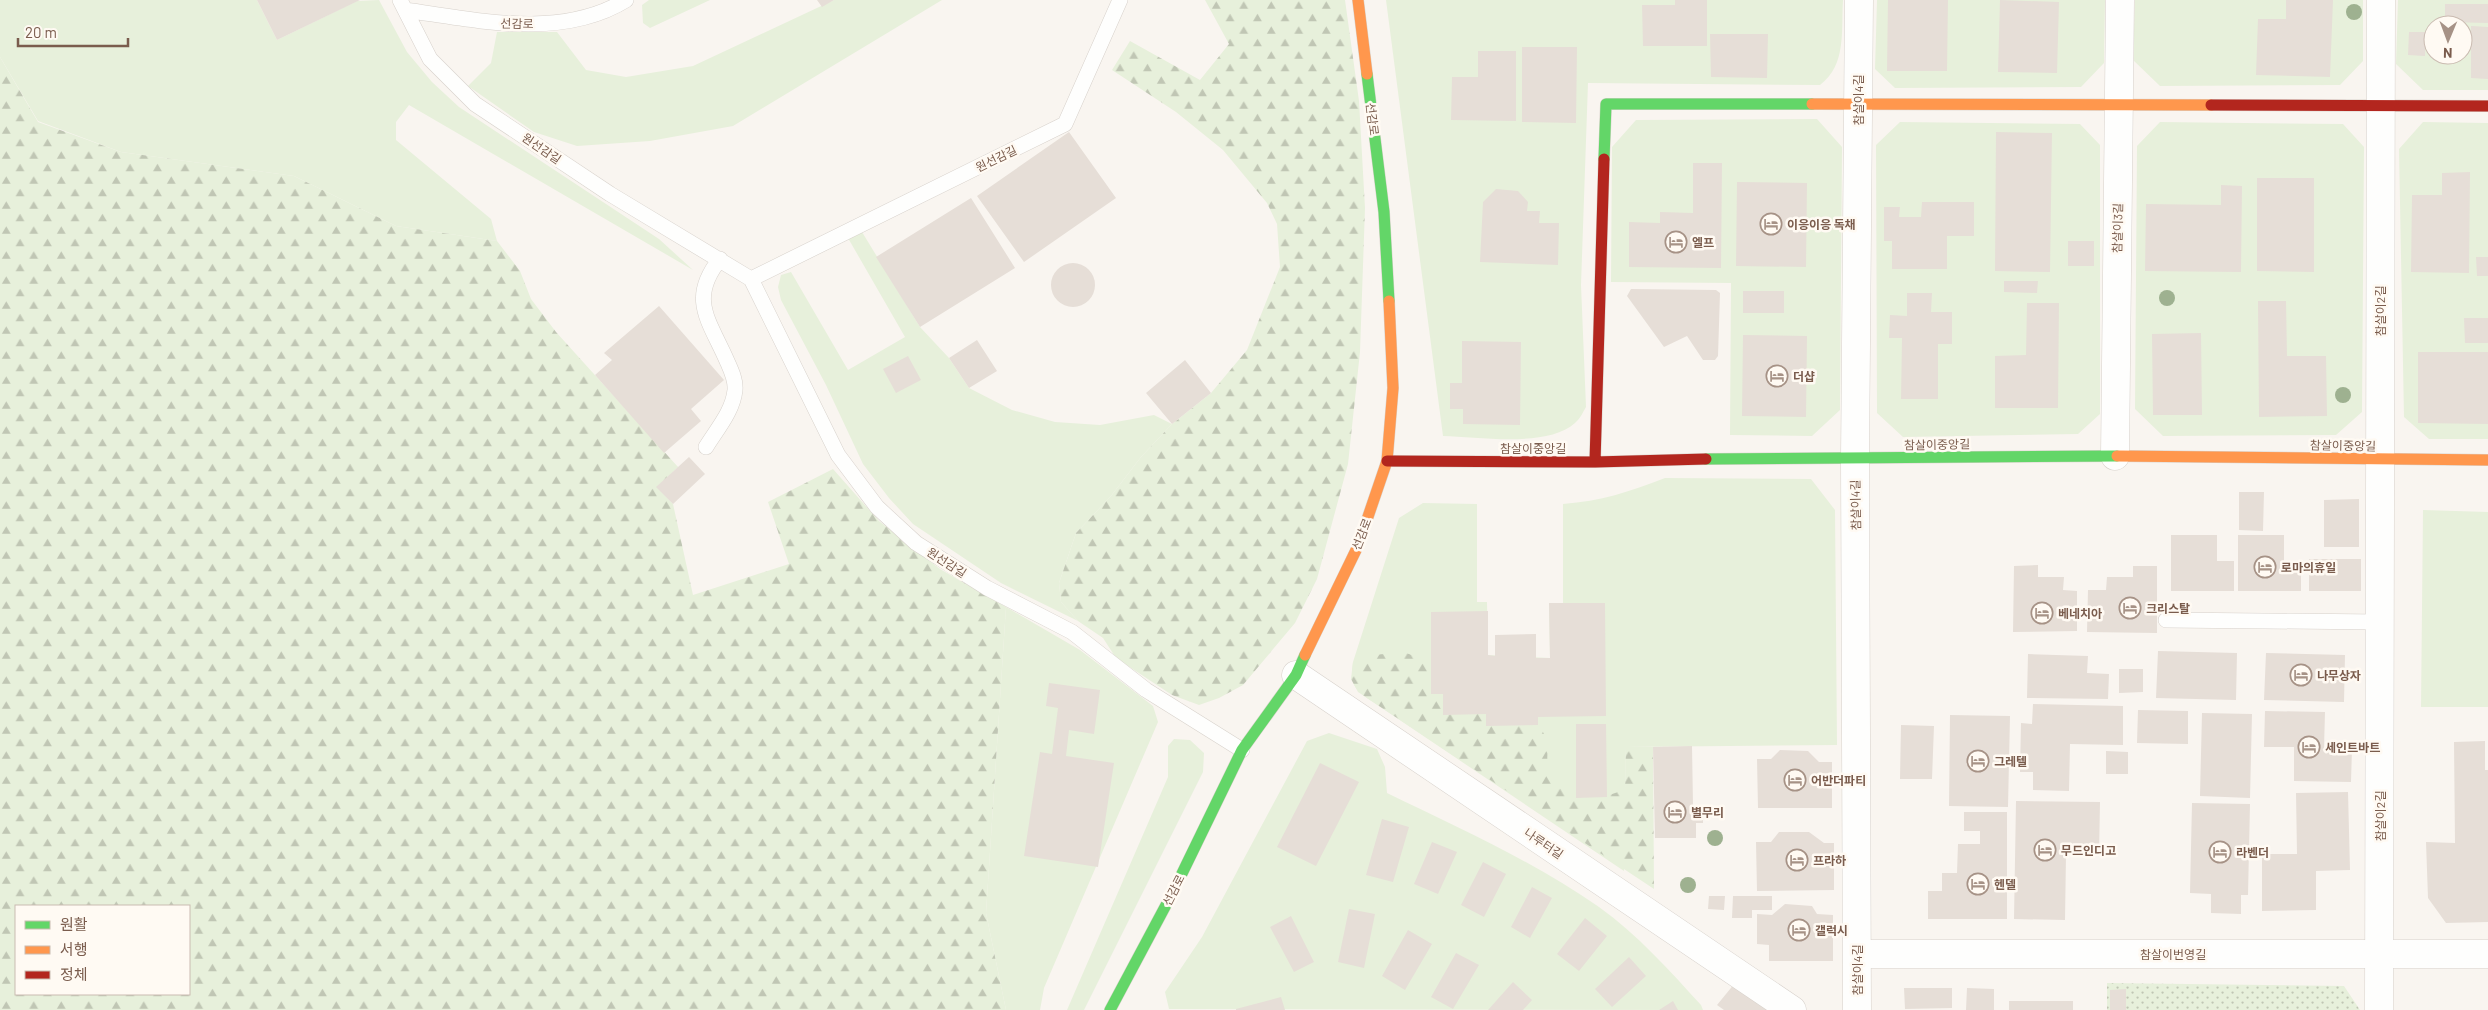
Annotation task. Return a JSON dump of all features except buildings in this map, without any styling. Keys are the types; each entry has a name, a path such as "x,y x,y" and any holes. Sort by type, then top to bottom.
{"street":[{"name":"선감로","path":"1110,1010 1174,890 1242,750 1296,675 1358,546 1387,461 1393,388 1384,212 1358,0"},
{"name":"참살이4길","path":"1856,1010 1854,460 1859,0"},
{"name":"참살이3길","path":"2115,456 2120,0"},
{"name":"참살이2길","path":"2379,1010 2381,0"},
{"path":"1595,462 1606,104 1858,103 2488,106"},
{"name":"참살이중앙길","path":"1387,461 1595,462 1783,457 1854,460 2115,456 2488,460"},
{"name":"나루터길","path":"1296,675 1792,1010"},
{"name":"참살이번영길","path":"1857,954 2488,954"}],"lane":[{"name":"선감로","path":"402,5 495,22 553,24 610,10 626,0"},
{"name":"원선감길","path":"751,279 1064,124 1120,0"},
{"name":"원선감길","path":"402,5 430,59 475,104 610,194 751,279 838,455 876,507 916,543 986,588 1072,632 1146,690 1242,750"},
{"path":"706,447 733,404 735,387 733,375 704,310 702,291 708,275 720,259"},
{"path":"2166,620 2380,622"}],"green space":[{"path":"0,0 257,0 277,40 357,1 379,0 407,52 432,82 459,107 659,239 693,270 409,105 396,122 396,140 491,219 497,241 396,226 294,176 121,152 38,121 0,57"},
{"path":"649,0 710,0 650,28 643,23 642,5"},
{"path":"834,0 942,0 733,126 650,141 577,146 534,132 468,86 491,63 497,32 557,32 586,70 626,77 693,66"},
{"path":"1205,0 1345,0 1359,101 1365,208 1360,352 1348,464 1317,579 1295,623 1243,685 1219,698 1199,705 1172,695 1116,658 1103,638 1078,621 1061,602 1059,583 1076,533 1111,496 1141,457 1172,424 1211,393 1247,350 1280,267 1277,224 1267,203 1223,150 1176,112 1112,70 1130,41 1200,80 1229,44"},
{"path":"1386,0 1843,0 1839,57 1829,77 1820,85 1588,83 1581,285 1586,407 1577,421 1563,431 1548,436 1512,439 1443,436"},
{"path":"1877,0 2105,0 2104,63 2081,87 1895,88 1875,69"},
{"path":"2135,0 2363,0 2363,61 2340,85 2160,86 2133,60"},
{"path":"2398,0 2488,0 2488,90 2423,90 2396,64"},
{"path":"0,57 38,122 121,152 294,176 396,226 497,241 520,271 531,299 556,332 678,467 657,487 673,504 693,595 789,564 768,502 833,469 879,521 940,569 1006,607 986,913 1006,1010 0,1010"},
{"path":"1817,119 1842,147 1840,410 1812,436 1730,435 1731,283 1611,282 1612,147 1636,120"},
{"path":"1900,122 2080,124 2100,145 2100,414 2078,434 1903,437 1877,413 1876,145"},
{"path":"2160,122 2343,124 2364,147 2362,412 2336,435 2163,436 2135,409 2137,146"},
{"path":"2423,122 2488,123 2488,439 2429,439 2404,417 2399,149"},
{"path":"862,232 920,327 949,358 969,388 1012,410 1055,422 1100,425 1154,415 1172,424 1141,457 1111,496 1076,533 1059,583 1061,602 1078,621 1001,583 913,524 889,498 863,464 826,385 781,300 778,287 781,275 791,272 848,370 905,337 848,238"},
{"path":"1665,478 1811,479 1835,510 1837,745 1626,747 1624,871 1367,697 1358,690 1353,681 1353,662 1399,518 1423,503 1477,504 1477,602 1487,602 1488,655 1550,658 1549,603 1563,603 1563,504 1590,501 1615,495"},
{"path":"2423,510 2488,512 2488,707 2421,707"},
{"path":"1006,607 1080,650 1153,706 1158,722 1044,988 1040,1010 1006,1010 986,913"},
{"path":"1403,652 1432,662 1432,694 1443,694 1443,714 1486,714 1486,726 1538,725 1548,743 1550,771 1565,789 1572,794 1589,798 1616,793 1625,789 1626,747 1653,747 1654,889 1358,692 1351,679 1353,662 1374,655"},
{"path":"1329,733 1377,749 1385,767 1387,793 1522,860 1599,907 1653,953 1701,1005 1703,1010 1169,1009 1165,992 1202,937 1307,741"},
{"path":"1174,739 1190,740 1204,753 1203,772 1084,1010 1067,1010 1168,777 1168,746"},
{"path":"2107,983 2344,986 2360,1010 2107,1010"}],"traffic: fast":[{"path":"1367,74 1384,212 1389,301"},
{"path":"1604,159 1606,104 1812,104"},
{"path":"1706,459 2117,456"},
{"path":"1110,1010 1174,890 1242,750 1296,675 1305,655"}],"traffic: slow":[{"path":"1358,0 1367,74"},
{"path":"1812,104 2211,105"},
{"path":"1305,655 1358,546 1387,461 1393,388 1389,301"},
{"path":"2117,456 2488,460"}],"traffic: jam":[{"path":"2211,105 2488,106"},
{"path":"1595,462 1604,159"},
{"path":"1387,461 1595,462 1706,459"}],"place":[{"name":"이응이응 독채","path":"1771,224"},
{"name":"엘프","path":"1676,242"},
{"name":"더샵","path":"1777,376"},
{"name":"로마의휴일","path":"2265,567"},
{"name":"크리스탈","path":"2130,608"},
{"name":"베네치아","path":"2042,613"},
{"name":"나무상자","path":"2301,675"},
{"name":"세인트바트","path":"2309,747"},
{"name":"그레텔","path":"1978,761"},
{"name":"어반더파티","path":"1795,780"},
{"name":"별무리","path":"1675,812"},
{"name":"무드인디고","path":"2045,850"},
{"name":"라벤더","path":"2220,852"},
{"name":"프라하","path":"1797,860"},
{"name":"헨델","path":"1978,884"},
{"name":"갤럭시","path":"1799,930"}]}
